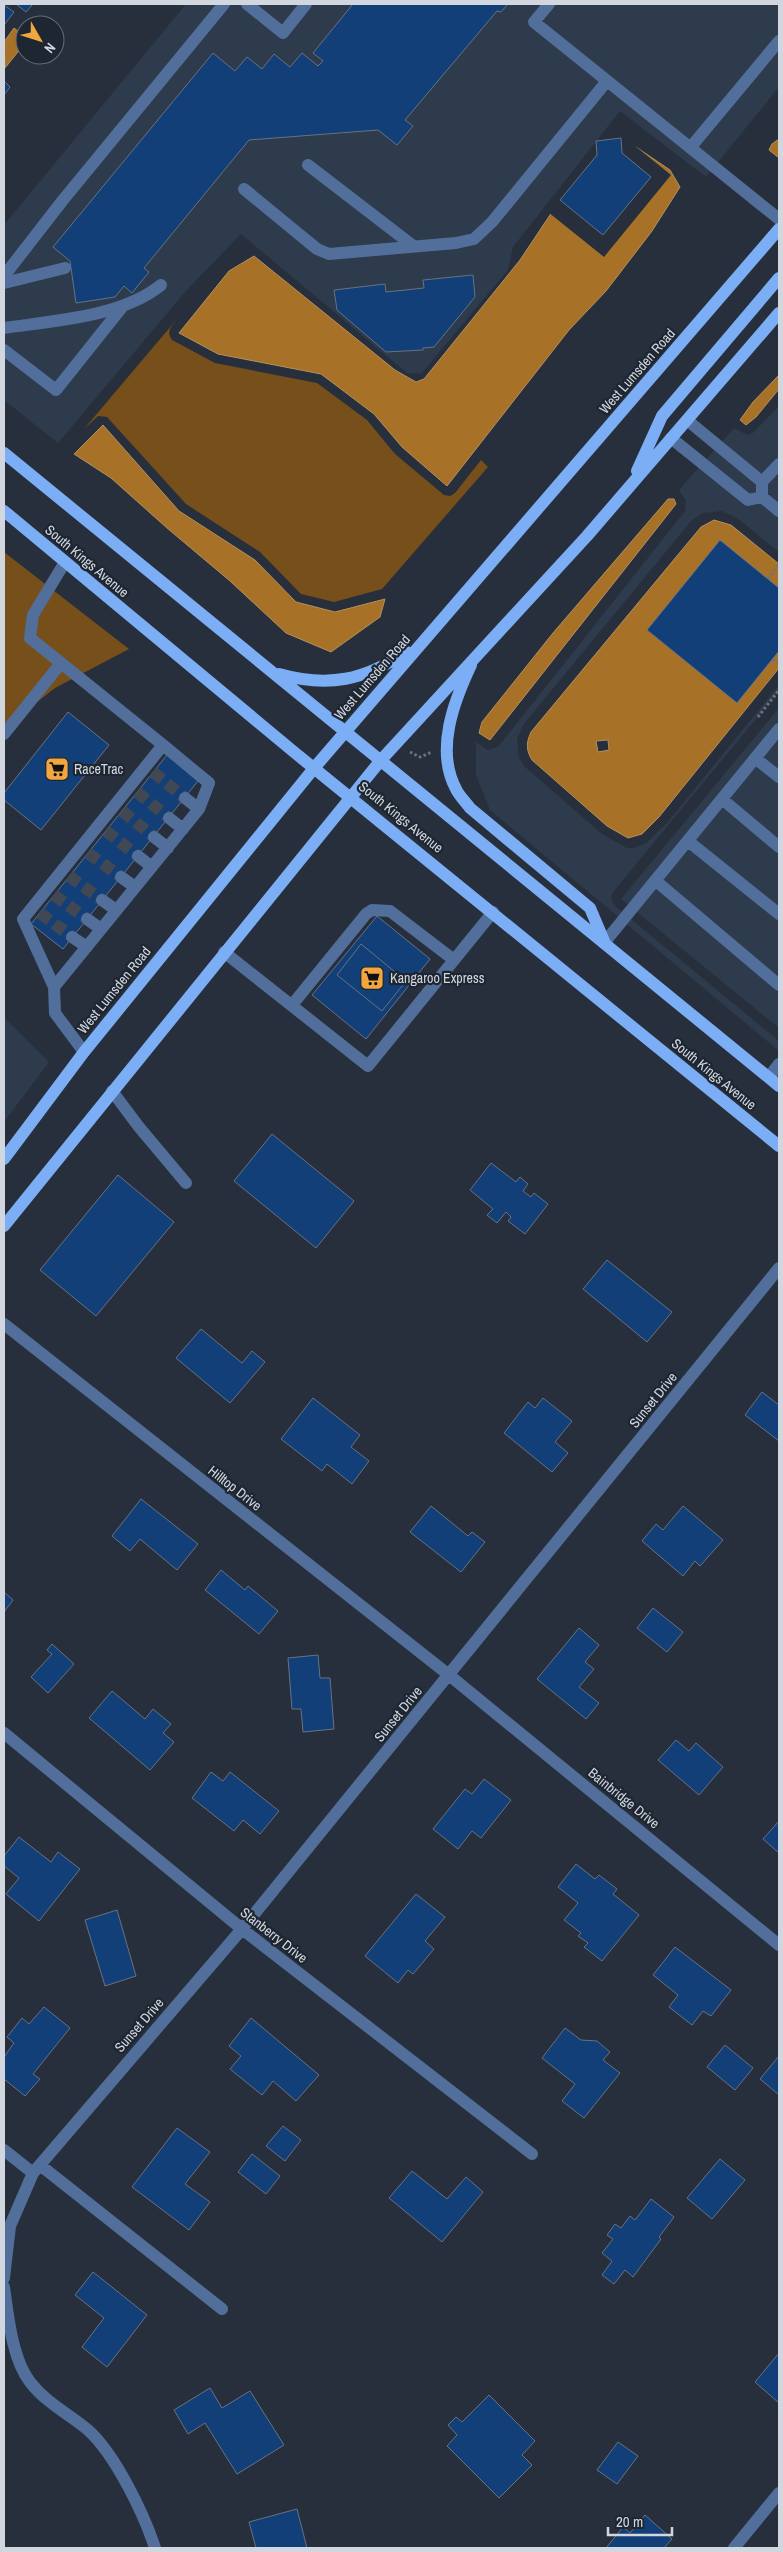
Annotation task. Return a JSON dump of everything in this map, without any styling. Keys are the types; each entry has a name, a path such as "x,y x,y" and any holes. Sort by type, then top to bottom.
{"main road":[{"name":"West Lumsden Road","path":"4,1158 84,1052 345,731 779,229"},
{"path":"630,485 662,416 779,278"},
{"path":"4,1226 350,795 476,654 587,536 779,313"},
{"path":"4,453 779,1086"},
{"name":"South Kings Avenue","path":"4,512 779,1146"},
{"path":"273,672 304,681 337,681 359,676 390,663 420,644"},
{"path":"476,654 456,698 449,722 450,771 456,789 470,808 590,908 604,943"}],"street":[{"path":"4,276 69,192 224,4"},
{"path":"247,4 283,33 306,4"},
{"path":"549,4 534,22 779,219"},
{"path":"690,148 779,41"},
{"path":"244,189 317,249 329,254 412,245 456,243 474,239 492,222 607,81"},
{"path":"308,165 412,245"},
{"path":"4,283 65,268"},
{"path":"4,328 70,318 123,306 148,296 161,286"},
{"path":"4,350 56,390 123,306"},
{"path":"687,420 762,482"},
{"path":"672,438 748,500 762,497"},
{"path":"762,497 762,482 779,464"},
{"path":"762,497 779,511"},
{"path":"54,987 199,809 210,784 30,638 32,615 65,562"},
{"path":"4,734 62,663"},
{"path":"604,943 779,729"},
{"path":"84,1052 55,1013 54,987 23,919 36,910 66,874 150,769 163,745"},
{"path":"755,758 779,777"},
{"path":"185,798 199,809"},
{"path":"722,799 779,847"},
{"path":"169,818 183,829"},
{"path":"154,837 168,848"},
{"path":"688,841 779,914"},
{"path":"138,856 152,866"},
{"path":"121,877 135,887"},
{"path":"656,881 779,985"},
{"path":"102,900 116,910"},
{"path":"292,1006 366,914 372,910 390,911 454,960"},
{"path":"224,952 368,1066 493,912"},
{"path":"87,919 101,930"},
{"path":"72,937 86,947"},
{"path":"768,1077 779,1064"},
{"path":"112,1091 186,1184"},
{"name":"Sunset Drive","path":"4,2278 10,2226 36,2169 242,1929 779,1268"},
{"name":"Hilltop Drive","path":"4,1324 449,1675"},
{"name":"Bainbridge Drive","path":"449,1675 779,1945"},
{"name":"Stanberry Drive","path":"4,1733 242,1929 532,2154"},
{"path":"4,2150 36,2169 222,2309"},
{"path":"4,2287 12,2340 29,2381 51,2404 89,2431 115,2465 146,2520 155,2548"},
{"path":"734,2548 779,2492"}],"path":[{"path":"768,579 779,565"},
{"path":"773,659 779,664"},
{"path":"758,717 779,690"},
{"path":"414,764 420,757 434,751"},
{"path":"410,752 420,757"}],"shaded area":[{"path":"186,4 779,4 779,87 706,177 620,111 513,247 508,270 421,374 407,373 241,234 185,292 58,443 4,400 4,225"},
{"path":"14,28 15,56 5,68 4,42"},
{"path":"779,139 779,158 769,150 772,144"},
{"path":"636,147 670,170 680,187 652,231 606,291 569,330 447,486 402,447 374,414 321,374 218,354 179,333 229,271 254,256 395,370 416,382 424,379 520,260 560,200 622,153"},
{"path":"177,319 169,332 172,340 215,363 317,383 367,420 395,454 444,495 450,496 455,493 481,460 488,467 382,589 334,602 301,594 260,552 186,504 107,417 98,416 84,429"},
{"path":"779,375 779,389 756,417 746,425 740,420 753,402"},
{"path":"779,406 779,552 737,518 722,511 703,513 692,520 523,725 517,739 519,758 525,767 602,834 627,848 633,848 646,843 667,823 779,685 779,691 613,892 611,898 615,906 779,1041 779,1051 490,810 476,775 476,742 488,750 498,747 685,511 686,501 679,490 734,428 747,435 753,433"},
{"path":"103,425 179,511 255,560 296,602 335,612 385,599 380,617 331,652 286,633 230,581 111,478 74,454"},
{"path":"668,499 674,499 676,504 490,740 479,733 482,722 553,633"},
{"path":"714,520 731,525 779,564 779,588 720,540 737,703 779,651 779,668 659,817 642,834 628,838 607,826 532,760 527,746 528,740 531,732 701,527","holes":["608,740 609,750 598,752 596,741"]},
{"path":"4,552 129,649 55,688 4,728"},
{"path":"779,708 779,1028 621,899"},
{"path":"4,1017 49,1062 4,1122"}],"pier":[{"path":"634,145 671,175 604,257 548,212 595,153 622,150"}],"building":[{"path":"16,4 33,4 26,12"},
{"path":"353,4 508,4 501,12 497,11 405,120 413,126 397,145 378,130 249,140 144,268 149,272 132,293 124,286 115,297 76,303 70,261 53,247 213,53 235,71 247,57 262,69 274,54 290,67 302,53 318,66 323,61 313,53"},
{"path":"4,5 14,12 4,25"},
{"path":"4,81 10,87 4,95"},
{"path":"621,138 622,153 651,177 603,235 560,200 597,155 596,141"},
{"path":"473,275 475,297 434,347 423,348 423,350 386,352 337,310 334,290 385,284 386,292 424,288 423,280"},
{"path":"720,540 779,588 779,651 737,703 647,630"},
{"name":"RaceTrac","path":"68,712 109,745 41,830 4,800 4,793"},
{"name":"RaceTrac","path":"167,755 198,781 63,949 31,924"},
{"path":"377,916 430,959 366,1039 312,995"},
{"name":"Kangaroo Express","path":"361,944 406,981 382,1011 337,975"},
{"path":"272,1134 354,1201 316,1248 234,1181"},
{"path":"491,1163 516,1182 520,1177 528,1184 523,1191 531,1197 534,1193 548,1204 525,1234 508,1221 511,1217 506,1212 497,1223 487,1215 493,1209 470,1190"},
{"path":"118,1175 174,1222 96,1316 40,1270"},
{"path":"607,1260 672,1312 647,1342 583,1289"},
{"path":"201,1329 242,1363 252,1351 265,1362 230,1403 176,1358"},
{"path":"762,1392 779,1405 779,1441 745,1415"},
{"path":"313,1398 360,1435 351,1447 369,1461 352,1484 327,1464 322,1471 281,1439"},
{"path":"543,1398 572,1421 555,1442 568,1453 552,1472 504,1433 528,1402 535,1408"},
{"path":"141,1499 198,1544 177,1570 140,1539 130,1551 112,1536"},
{"path":"431,1506 468,1536 472,1532 485,1542 461,1572 410,1532"},
{"path":"683,1506 723,1540 700,1566 695,1561 683,1576 642,1541 656,1524 663,1530"},
{"path":"221,1570 245,1590 248,1586 278,1611 259,1634 205,1590"},
{"path":"4,1592 13,1600 4,1612"},
{"path":"653,1608 683,1632 667,1652 637,1628"},
{"path":"579,1628 599,1645 585,1662 594,1669 579,1687 599,1703 586,1719 537,1679"},
{"path":"52,1644 74,1664 48,1693 31,1677 52,1654 47,1650"},
{"path":"318,1655 320,1678 330,1678 334,1729 303,1732 301,1709 292,1709 288,1658"},
{"path":"112,1691 145,1719 153,1709 171,1724 163,1733 174,1742 150,1770 89,1718"},
{"path":"676,1740 689,1751 696,1743 723,1767 699,1795 658,1760"},
{"path":"211,1772 223,1781 230,1772 279,1811 260,1834 243,1820 234,1831 192,1798"},
{"path":"484,1779 511,1800 481,1838 472,1831 458,1849 433,1829 465,1789 472,1794"},
{"path":"779,1821 779,1853 763,1839"},
{"path":"19,1837 51,1862 58,1852 80,1869 39,1921 6,1894 19,1878 4,1866 4,1856"},
{"path":"576,1864 595,1879 599,1875 617,1889 613,1894 639,1915 602,1961 584,1947 588,1943 578,1936 581,1933 564,1920 578,1903 558,1887"},
{"path":"416,1894 445,1917 425,1941 434,1949 413,1974 408,1970 398,1983 365,1956"},
{"path":"117,1910 136,1976 105,1986 85,1920"},
{"path":"675,1947 731,1990 711,2016 703,2011 692,2025 669,2007 678,1995 653,1975"},
{"path":"44,2007 70,2028 33,2074 40,2079 25,2096 4,2079 4,2057 14,2043 7,2037 22,2018 29,2024"},
{"path":"251,2018 319,2075 296,2101 273,2081 262,2095 230,2069 241,2056 229,2046"},
{"path":"565,2028 581,2040 597,2041 610,2052 603,2060 620,2073 584,2118 562,2101 575,2084 542,2058"},
{"path":"725,2045 753,2068 735,2090 707,2067"},
{"path":"779,2056 779,2095 760,2079"},
{"path":"283,2126 301,2140 285,2161 266,2146"},
{"path":"177,2128 210,2152 185,2184 210,2202 189,2230 132,2187"},
{"path":"252,2154 280,2176 266,2194 238,2172"},
{"path":"720,2159 745,2180 712,2219 687,2198"},
{"path":"412,2171 447,2199 466,2177 483,2192 442,2242 389,2198"},
{"path":"651,2199 674,2217 659,2237 661,2239 633,2277 625,2270 614,2284 602,2275 612,2261 602,2253 613,2239 607,2235 615,2224 621,2228 630,2216 635,2220"},
{"path":"93,2272 147,2315 107,2367 82,2347 104,2318 75,2295"},
{"path":"779,2353 779,2403 755,2382"},
{"path":"210,2388 222,2408 250,2391 284,2445 237,2474 205,2423 188,2434 174,2410"},
{"path":"489,2395 535,2441 522,2455 532,2465 499,2498 447,2446 457,2435 448,2425 456,2417 462,2422"},
{"path":"618,2442 638,2456 617,2484 597,2470"},
{"path":"297,2509 307,2548 256,2548 249,2522"},
{"path":"645,2515 672,2539 664,2548 606,2548 623,2527 630,2533"}],"tunnel":[{"path":"153,772 185,798"},
{"path":"137,792 169,818"},
{"path":"122,811 154,837"},
{"path":"106,831 138,856"},
{"path":"88,853 121,877"},
{"path":"69,876 102,900"},
{"path":"54,895 87,919"},
{"path":"40,913 72,937"}],"place":[{"name":"RaceTrac","path":"57,769"},
{"name":"Kangaroo Express","path":"372,978"}]}
